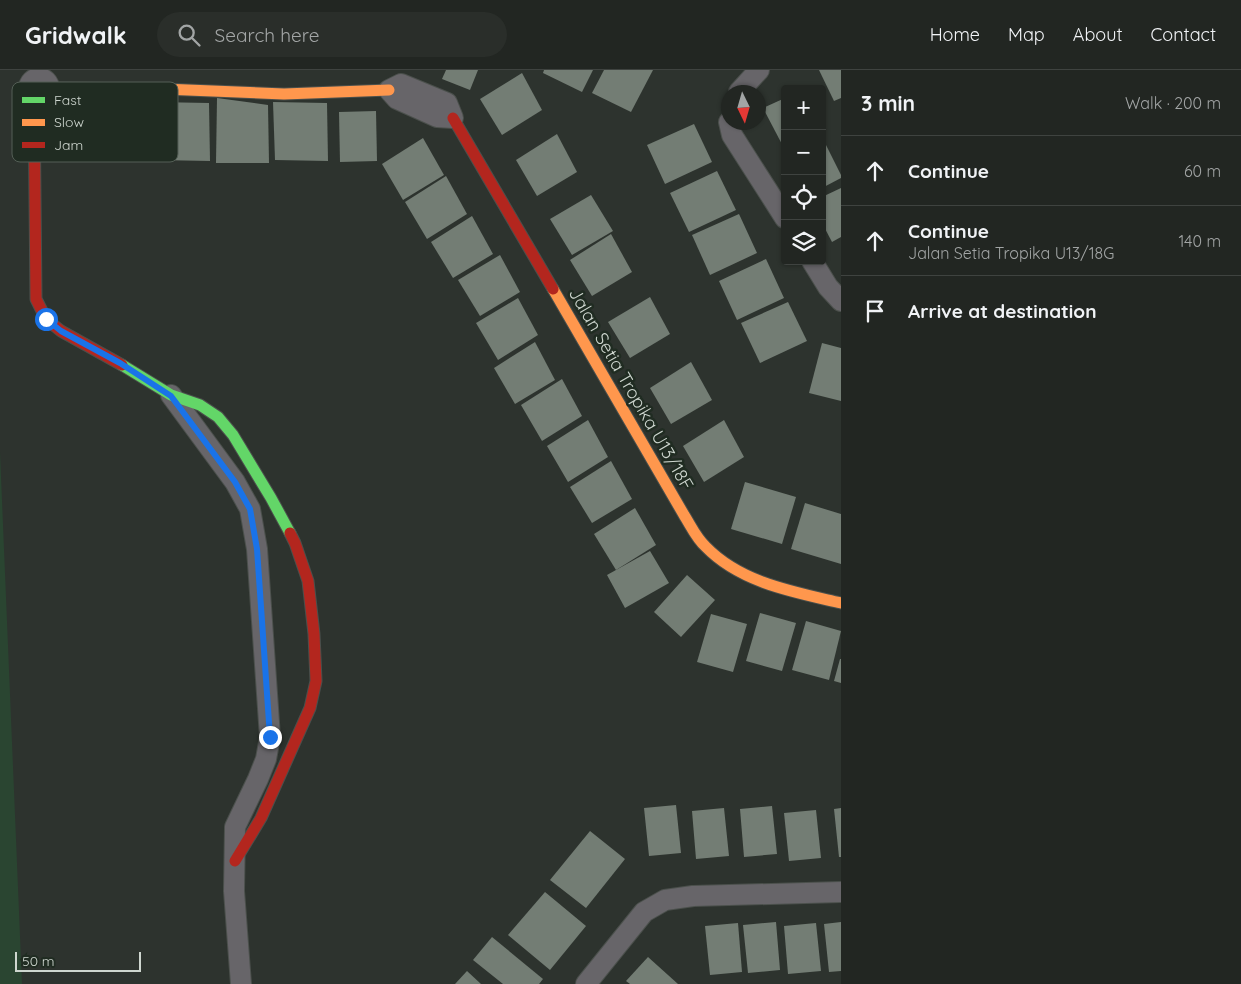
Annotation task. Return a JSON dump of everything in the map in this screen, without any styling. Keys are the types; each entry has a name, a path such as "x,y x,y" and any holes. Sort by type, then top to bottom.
{"street":[{"path":"745,85 759,70"},
{"path":"178,90 284,94 389,90 397,99 438,117 453,118"},
{"name":"Jalan Setia Tropika U13/18F","path":"453,118 674,498 704,546 727,565 760,582 841,604"},
{"path":"731,130 732,135 781,212"},
{"path":"37,162 36,299 46,319 61,331 120,363 171,396 200,405 218,417 233,435 271,498 295,543 308,581 316,681 310,708 261,818 235,861"},
{"path":"814,265 828,287 841,301"},
{"path":"171,396 235,482 250,509 257,549 270,737 263,765 235,827 234,891 241,984"},
{"path":"586,984 644,912 665,900 692,896 841,892"}],"green space":[{"path":"0,452 22,984 0,984"}],"building":[{"path":"446,70 478,70 470,90 442,79"},
{"path":"544,70 593,70 582,92 543,73"},
{"path":"604,70 653,70 631,112 592,93"},
{"path":"819,70 841,70 841,98 834,101"},
{"path":"522,73 542,110 502,135 480,99"},
{"path":"217,98 268,105 269,163 216,163"},
{"path":"781,100 781,142 766,114 766,107"},
{"path":"178,102 209,103 210,161 178,160"},
{"path":"273,102 327,103 328,161 275,160"},
{"path":"376,111 377,161 340,162 339,112"},
{"path":"694,124 712,162 665,184 647,145"},
{"path":"557,134 577,172 537,196 516,160"},
{"path":"423,138 444,175 403,200 382,164"},
{"path":"826,145 841,175 841,178 826,186"},
{"path":"717,171 736,210 689,232 670,193"},
{"path":"446,176 467,214 427,239 405,202"},
{"path":"841,188 841,237 832,242 826,231 826,195"},
{"path":"591,195 613,231 572,255 550,219"},
{"path":"739,214 757,253 710,275 692,235"},
{"path":"472,216 493,254 453,278 431,242"},
{"path":"611,234 632,272 592,296 570,260"},
{"path":"500,255 520,292 480,316 458,280"},
{"path":"766,259 784,298 737,320 719,281"},
{"path":"650,297 670,334 630,358 608,322"},
{"path":"518,298 538,335 498,360 476,323"},
{"path":"788,302 807,341 760,363 741,323"},
{"path":"535,342 555,380 515,404 494,368"},
{"path":"822,343 841,348 841,401 809,393"},
{"path":"691,362 712,400 671,424 650,388"},
{"path":"562,379 582,416 542,441 521,405"},
{"path":"588,420 608,457 568,482 547,446"},
{"path":"724,420 744,457 704,482 683,446"},
{"path":"611,461 632,499 592,523 570,487"},
{"path":"745,482 796,497 782,544 731,529"},
{"path":"805,503 841,514 841,564 791,549"},
{"path":"635,508 656,545 616,570 594,534"},
{"path":"650,551 669,583 625,608 607,575"},
{"path":"687,575 715,600 681,637 654,612"},
{"path":"760,613 796,623 782,671 746,661"},
{"path":"711,614 747,624 733,672 697,662"},
{"path":"806,621 841,631 829,680 792,670"},
{"path":"841,659 841,683 834,681"},
{"path":"676,805 681,853 649,856 644,808"},
{"path":"772,806 777,854 744,857 740,809"},
{"path":"724,808 729,856 696,859 692,811"},
{"path":"841,808 841,857 839,857 834,809"},
{"path":"816,810 821,858 789,861 784,813"},
{"path":"590,831 625,859 586,908 550,880"},
{"path":"545,892 586,926 550,970 508,935"},
{"path":"776,922 780,970 748,973 743,925"},
{"path":"841,922 841,971 829,972 824,924"},
{"path":"738,923 742,972 710,975 705,926"},
{"path":"816,923 821,971 788,974 784,926"},
{"path":"492,937 543,979 539,984 503,984 473,960"},
{"path":"648,957 678,984 630,984 626,981"},
{"path":"467,971 481,984 455,984"}],"traffic: fast":[{"path":"122,365 171,395 200,405 218,417 233,435 290,533"}],"traffic: slow":[{"path":"178,90 284,94 389,90"},
{"path":"553,289 696,536 702,543 720,559 752,578 787,590 841,603"}],"traffic: jam":[{"path":"453,118 553,289"},
{"path":"35,162 36,299 46,319 61,331 122,365"},
{"path":"235,861 261,818 310,708 316,681 314,634 308,581 290,533"}],"route":[{"path":"46,319 61,331 120,363 171,396 235,482 250,509 257,549 270,737"}]}
